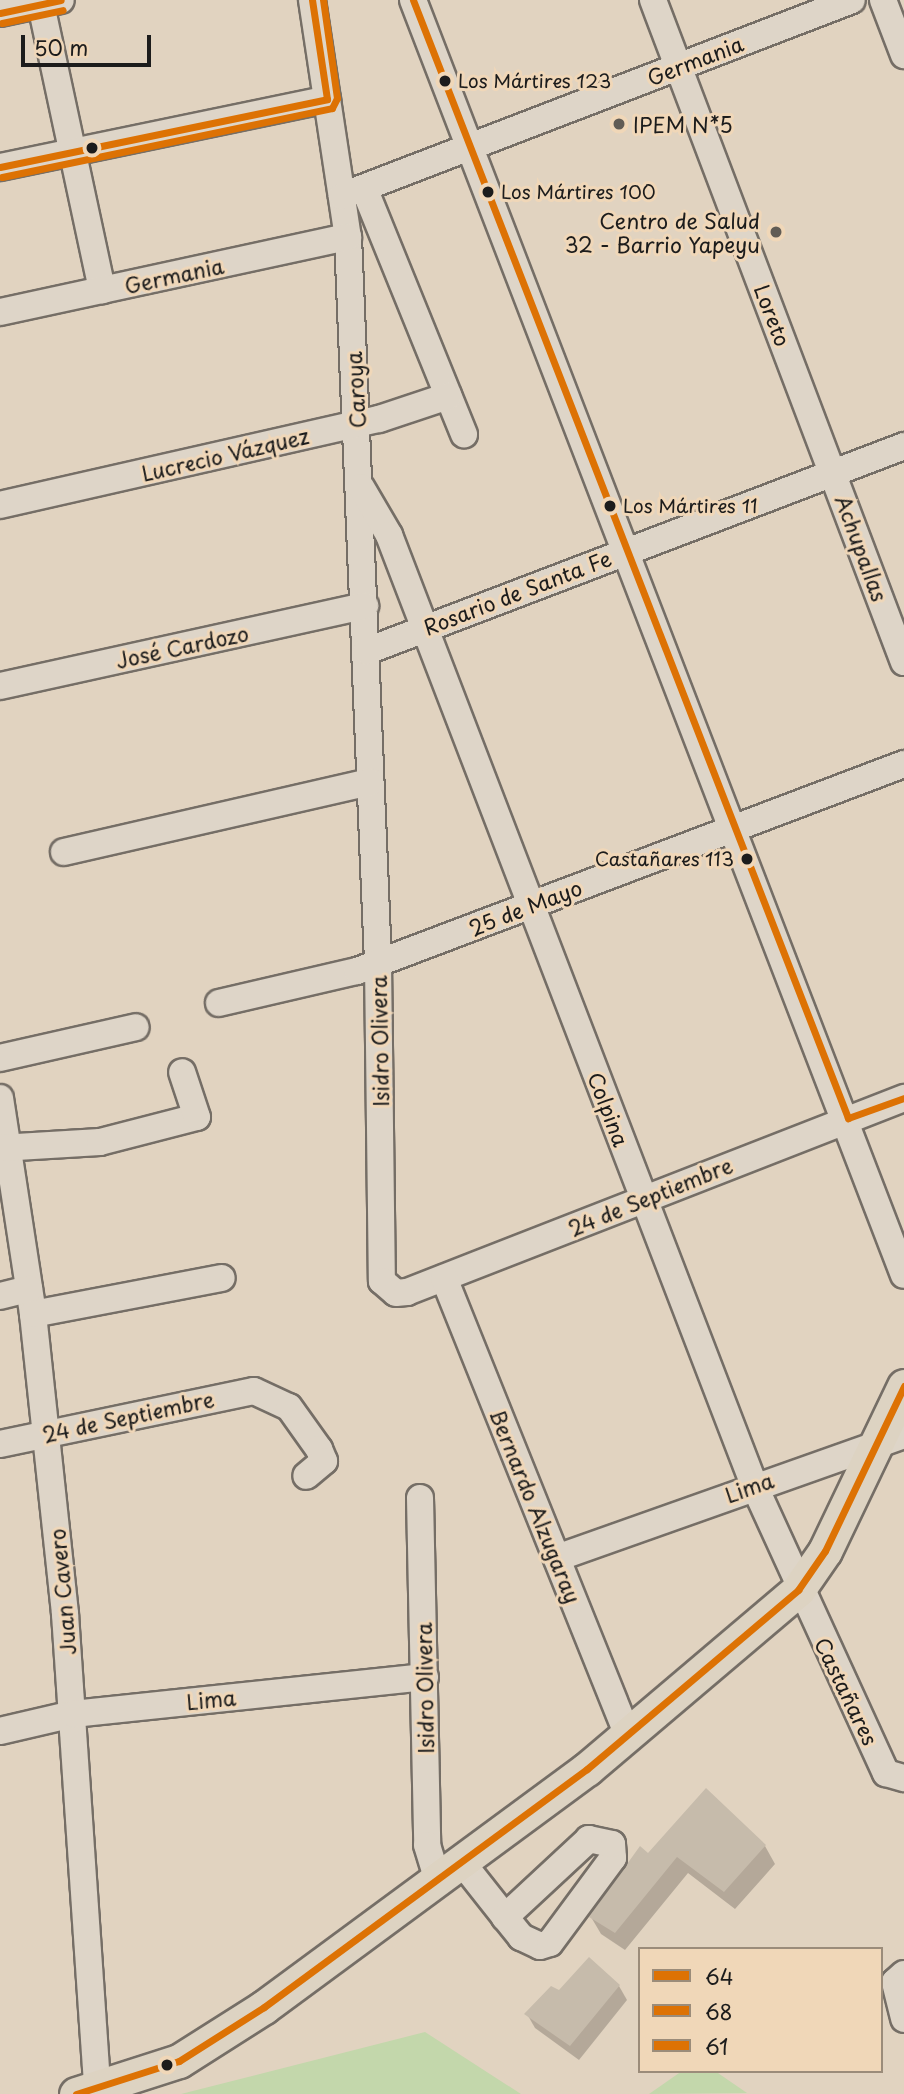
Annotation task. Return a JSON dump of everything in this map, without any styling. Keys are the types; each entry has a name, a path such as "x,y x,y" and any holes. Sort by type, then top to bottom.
{"main road":[{"path":"86,2091 130,2088 208,2044 628,1735 799,1590 825,1552 891,1438 904,1386"}],"street":[{"name":"Caroya","path":"312,0 327,99 353,192 348,237 367,651 370,782"},
{"path":"413,0 468,148 736,826 848,1118 904,1275"},
{"name":"Loreto","path":"653,0 834,473"},
{"name":"Germania","path":"353,192 852,0"},
{"path":"883,0 904,55"},
{"path":"0,13 47,2 72,152 102,290"},
{"path":"0,167 327,99"},
{"path":"353,192 464,434"},
{"name":"Germania","path":"0,312 348,237"},
{"name":"Lucrecio Vázquez","path":"0,505 356,424 448,396"},
{"name":"Rosario de Santa Fe","path":"367,651 904,446"},
{"name":"Achupallas","path":"834,473 904,662"},
{"name":"Colpina","path":"360,485 389,535 754,1485 799,1590"},
{"name":"José Cardozo","path":"0,686 365,606"},
{"name":"25 de Mayo","path":"219,1003 378,963 904,764"},
{"path":"64,852 370,782"},
{"name":"Isidro Olivera","path":"370,782 378,963 382,1281 396,1293"},
{"path":"0,1058 136,1027"},
{"path":"4,1147 100,1142 197,1117 182,1072"},
{"name":"Juan Cavero","path":"0,1098 4,1147 31,1302 73,1714 86,2091"},
{"name":"24 de Septiembre","path":"396,1293 444,1278 904,1098"},
{"path":"0,1296 31,1302 222,1278"},
{"name":"Bernardo Alzugaray","path":"444,1278 628,1735"},
{"name":"24 de Septiembre","path":"0,1444 254,1391 289,1407 319,1449 324,1461 306,1476"},
{"name":"Lima","path":"557,1558 891,1438"},
{"name":"Isidro Olivera","path":"420,1498 427,1845 505,1917"},
{"name":"Castañares","path":"799,1590 886,1773 904,1778"},
{"name":"Lima","path":"0,1731 73,1714 425,1677"},
{"path":"904,1974 895,1982 904,2019"}],"green space":[{"path":"425,2032 521,2094 181,2094"},
{"path":"679,2073 718,2073 747,2093 649,2094"}],"building":[{"path":"706,1788 766,1845 724,1892 677,1857 615,1933 589,1917 640,1846 648,1853"},
{"path":"589,1957 620,1985 570,2046 524,2014 551,1986 559,1990"}],"transit line":[{"name":"64","path":"0,13 61,0"},
{"name":"64","path":"0,167 327,99 312,0"},
{"name":"61","path":"2,177 332,108 337,98 323,0"},
{"name":"64","path":"413,0 848,1118"},
{"name":"61","path":"2,23 63,10"},
{"name":"64","path":"848,1118 904,1098"},
{"name":"68","path":"76,2094 179,2061 264,2007 587,1769 798,1590 825,1551 904,1386"}],"place":[{"name":"Los Mártires 123","path":"445,81"},
{"name":"IPEM N*5","path":"619,124"},
{"name":"Los Mártires 100","path":"488,192"},
{"name":"Centro de Salud 32 - Barrio Yapeyu","path":"776,232"},
{"name":"Los Mártires 11","path":"610,506"},
{"name":"Castañares 113","path":"747,859"}]}
